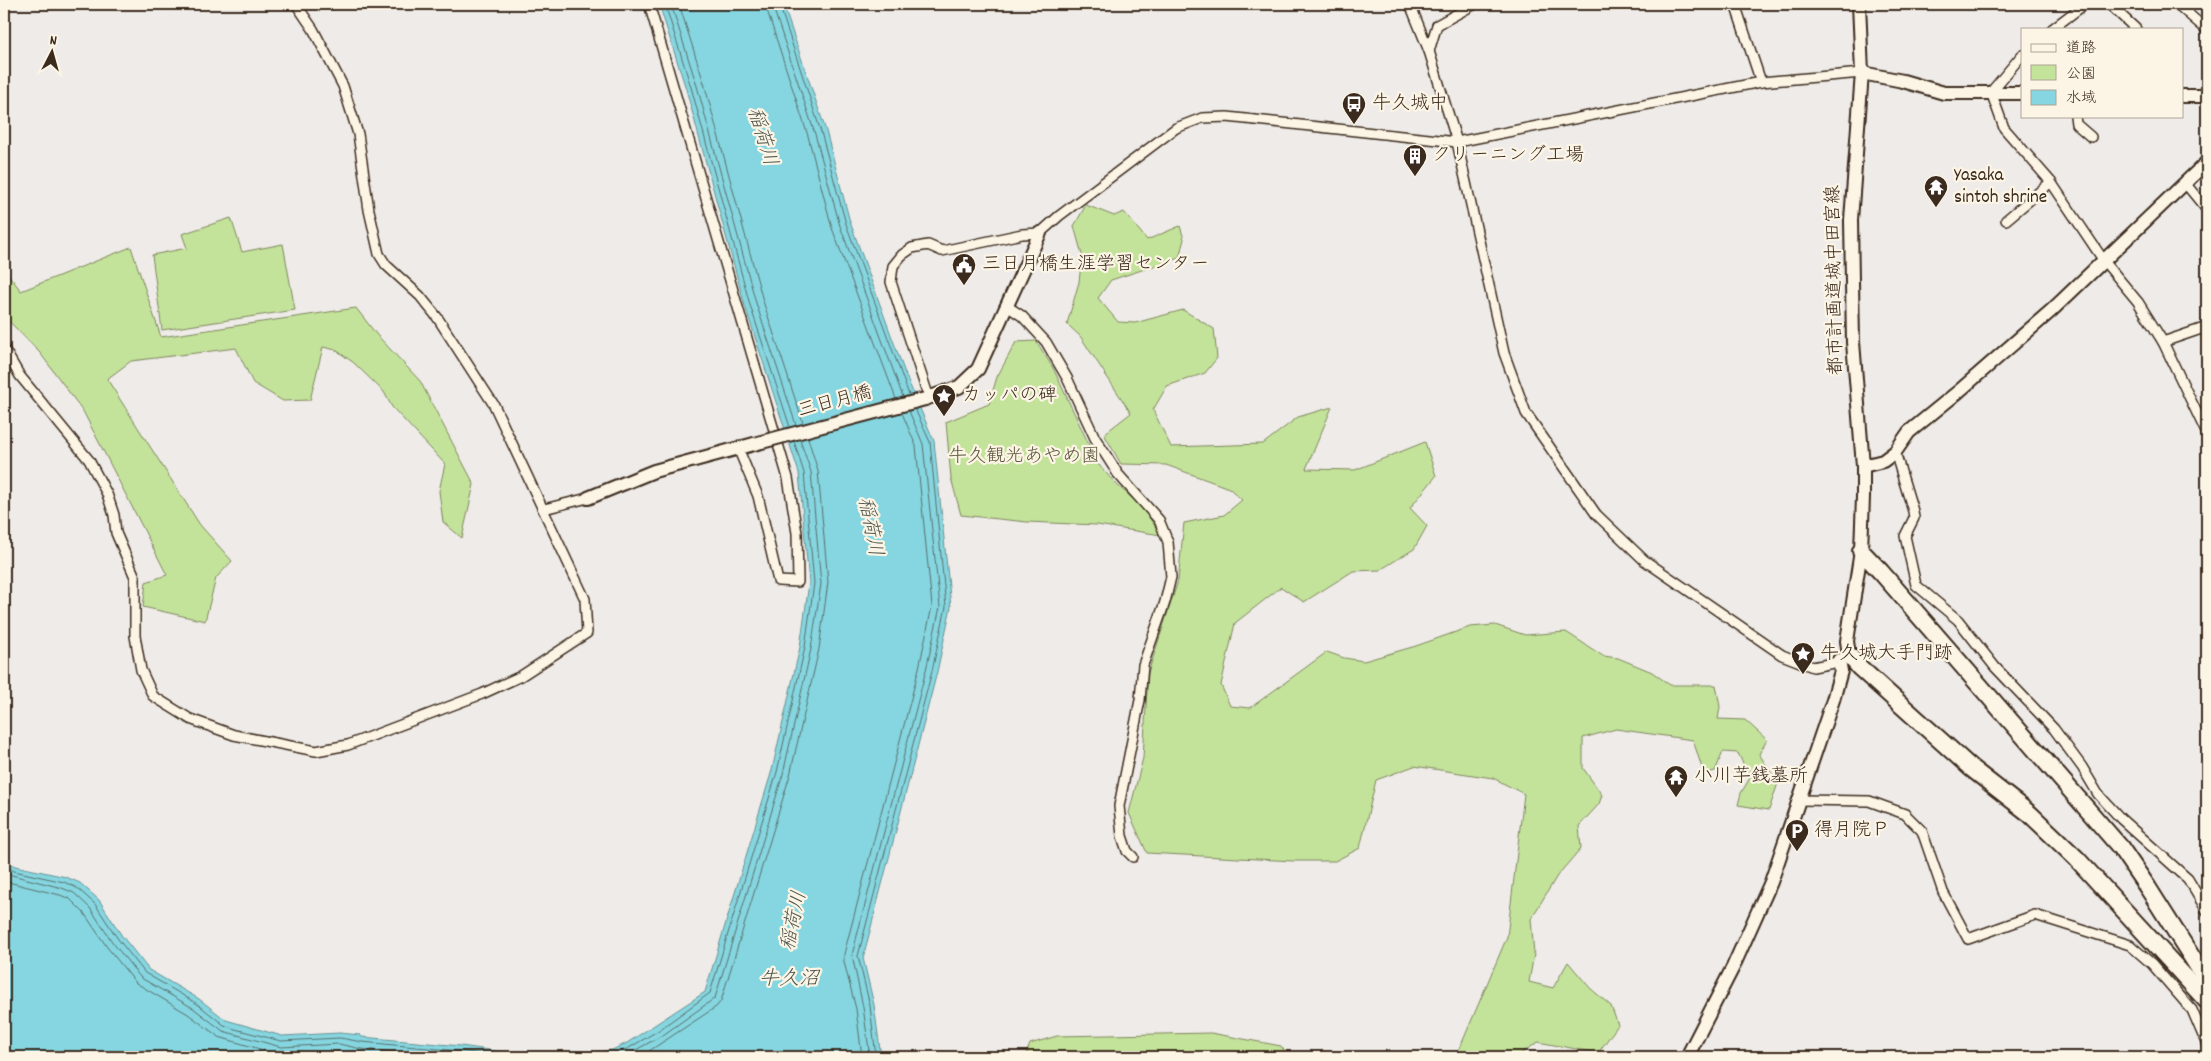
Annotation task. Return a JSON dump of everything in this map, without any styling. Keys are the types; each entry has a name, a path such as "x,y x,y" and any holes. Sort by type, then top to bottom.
{"highway":[{"path":"1860,551 1881,572 2120,847 2207,981"},
{"path":"1844,657 1853,662 1971,768 2030,814 2077,859 2207,1002"}],"street":[{"path":"4,349 20,376 89,460 107,494 114,515 116,533 135,577 134,636 141,670 153,696 190,719 234,735 316,751 348,745 482,694 521,676 587,633 585,599 544,508 537,499 494,405 437,317 420,296 386,265 379,254 358,134 343,86 313,29 296,4"},
{"path":"649,4 788,478 797,534 798,582 778,581 758,496 738,448"},
{"path":"1410,4 1429,52 1457,142 1504,353 1526,412 1596,514 1644,560 1782,655 1813,667 1833,663 1844,657"},
{"path":"1429,52 1437,25 1475,4"},
{"path":"1735,4 1761,82"},
{"name":"都市計画道城中田宮線","path":"1687,1057 1733,967 1771,882 1839,678 1847,641 1860,551 1863,466 1853,342 1850,220 1862,73 1859,4"},
{"path":"2059,27 2085,4"},
{"path":"2109,4 2135,28"},
{"path":"2177,4 2207,30"},
{"path":"1991,92 2021,56"},
{"path":"927,398 891,282 893,266 902,254 912,248 928,245 942,251 1022,234 1040,233 1059,216 1167,134 1176,128 1202,118 1227,117 1457,142 1761,82 1862,73 1903,80 1944,93 2021,93"},
{"path":"1991,92 2004,128 2051,182 2104,261 2138,302 2163,342 2207,434"},
{"path":"2184,96 2207,96"},
{"path":"2075,118 2076,124 2090,137"},
{"path":"1863,466 1883,461 1895,452 1909,432 1958,392 2104,261 2207,162"},
{"path":"2006,220 2051,182"},
{"path":"2185,183 2207,210"},
{"name":"三日月橋","path":"588,498 654,471 927,398 959,387 978,369 1040,233"},
{"path":"1007,306 1022,316 1046,342 1067,378 1095,438 1118,474 1159,520 1168,542 1171,577 1165,602 1143,665 1139,708 1119,806 1122,836 1127,851 1133,857"},
{"path":"2163,342 2207,327"},
{"path":"1895,452 1913,510 1914,518 1905,536 1916,585 1958,620 1996,667 2054,729 2074,754 2103,800 2188,879 2207,911"},
{"path":"544,508 588,498"},
{"path":"1798,800 1869,801 1905,814 1922,831 1943,892 1968,939 2035,914 2130,945 2152,964 2192,1010 2207,1045"}],"green space":[{"path":"1086,205 1114,216 1124,212 1147,240 1180,226 1184,239 1179,258 1111,280 1098,298 1118,322 1135,323 1183,310 1214,329 1217,358 1205,373 1167,386 1153,410 1171,447 1263,444 1298,417 1332,407 1306,469 1355,470 1425,442 1436,476 1410,508 1427,526 1414,549 1380,570 1353,571 1304,602 1281,587 1235,623 1221,685 1230,706 1250,708 1327,652 1344,658 1364,661 1416,646 1470,627 1495,625 1525,635 1566,632 1603,656 1618,658 1652,672 1670,685 1716,685 1720,707 1718,719 1745,720 1767,740 1759,754 1778,783 1769,810 1738,805 1741,793 1750,778 1738,753 1723,752 1715,771 1704,774 1693,740 1616,729 1583,738 1583,768 1602,795 1599,804 1579,826 1581,848 1557,876 1531,919 1534,954 1529,982 1553,988 1568,962 1590,988 1611,1006 1618,1025 1598,1053 1538,1042 1516,1057 1456,1057 1507,937 1524,794 1493,778 1414,766 1376,780 1360,848 1335,861 1294,861 1147,853 1129,813 1143,758 1148,673 1178,581 1184,523 1224,515 1242,500 1229,488 1166,465 1121,464 1104,434 1131,413 1080,336 1067,324 1079,282 1082,255 1074,226"},
{"path":"231,218 242,252 283,244 295,310 162,330 152,255 187,248 182,234"},
{"path":"131,247 161,337 356,308 376,334 420,381 474,484 462,538 443,522 439,491 445,464 392,407 384,392 354,363 336,350 323,347 310,400 283,401 253,383 236,348 131,361 107,379 200,525 232,561 216,578 205,621 143,607 146,582 167,575 83,411 40,353 4,316 4,269 21,291"},
{"name":"牛久観光あやめ園","path":"1036,341 1053,368 1098,464 1116,484 1142,507 1161,535 1097,525 1027,522 961,515 951,478 946,422 989,404 997,377 1016,342"},
{"path":"1211,1033 1281,1046 1289,1057 1025,1057 1030,1044 1057,1036"}],"water":[{"name":"牛久沼","path":"659,4 783,4 826,131 850,222 906,376 934,441 951,607 937,672 863,958 874,1005 881,1057 560,1057 612,1050 627,1043 705,992 772,770 800,647 809,583 799,473 745,306 686,89"},
{"path":"4,861 15,866 66,877 80,883 99,900 122,936 149,970 199,999 226,1020 282,1036 340,1033 360,1035 362,1037 461,1046 536,1057 4,1057"}],"place":[{"name":"牛久城中","path":"1354,125"},
{"name":"クリーニング工場","path":"1415,177"},
{"name":"Yasaka sintoh shrine","path":"1936,208"},
{"name":"三日月橋生涯学習センター","path":"964,286"},
{"name":"カッパの碑","path":"944,417"},
{"name":"牛久城大手門跡","path":"1803,675"},
{"name":"小川芋銭墓所","path":"1676,798"},
{"name":"得月院Ｐ","path":"1797,852"}],"water label":[{"name":"稲荷川","path":"761,137"},
{"name":"稲荷川","path":"869,527"},
{"name":"稲荷川","path":"795,921"}]}
